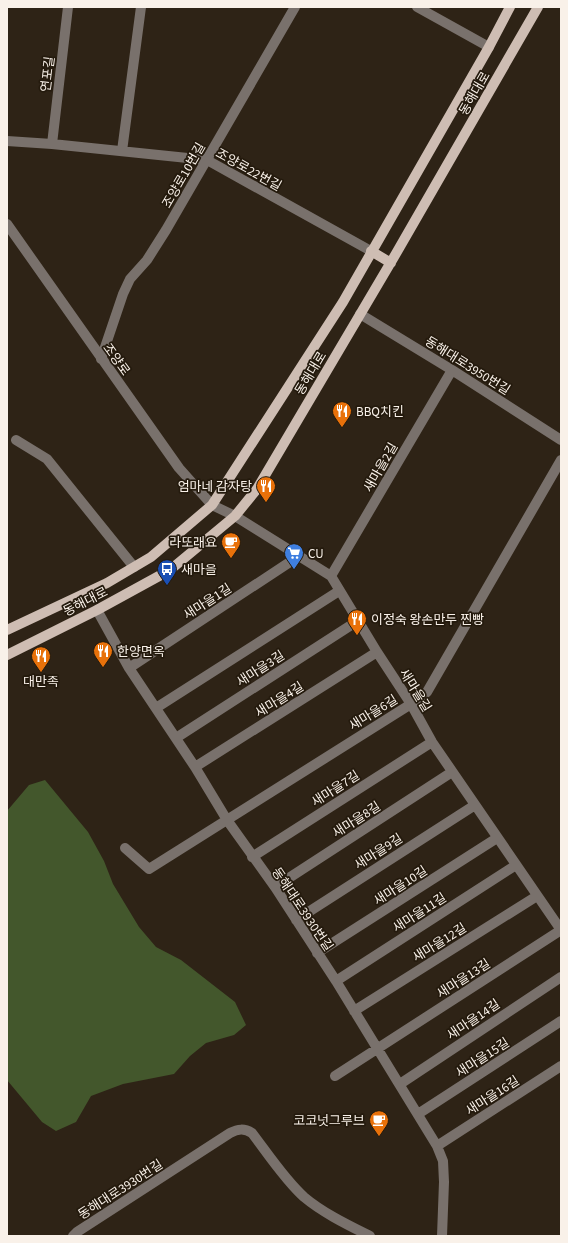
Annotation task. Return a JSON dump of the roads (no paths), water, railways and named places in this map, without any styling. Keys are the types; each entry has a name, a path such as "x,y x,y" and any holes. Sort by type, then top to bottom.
{"main road":[{"name":"동해대로","path":"7,630 86,593 151,557 212,505 343,302 489,47 510,7"},
{"name":"동해대로","path":"7,655 97,610 170,570 235,516 257,489 538,7"},
{"path":"371,251 390,263"}],"street":[{"name":"연포길","path":"52,144 68,7"},
{"path":"122,151 141,7"},
{"name":"조양로10번길","path":"101,359 123,294 130,279 147,260 166,230 295,7"},
{"path":"418,7 489,47"},
{"name":"조양로22번길","path":"7,141 52,144 207,160 371,251"},
{"name":"조양로","path":"7,224 101,359 180,468 212,505"},
{"name":"동해대로3950번길","path":"360,314 452,370 561,440"},
{"name":"새마을2길","path":"331,576 452,370"},
{"path":"16,440 47,459 134,567"},
{"name":"새마을6길","path":"125,848 149,869 411,704 427,692 561,460"},
{"name":"새마을길","path":"212,505 235,516 331,576 377,652 411,704 432,742 561,930"},
{"name":"새마을1길","path":"129,668 299,556"},
{"path":"156,708 339,591"},
{"name":"동해대로3930번길","path":"97,610 129,668 195,767 227,820 252,857 275,887 336,981 437,1146 443,1161 444,1182 442,1236"},
{"name":"새마을3길","path":"176,738 359,620"},
{"name":"새마을4길","path":"195,767 377,652"},
{"name":"새마을7길","path":"252,857 432,742"},
{"name":"새마을8길","path":"275,887 452,772"},
{"name":"새마을9길","path":"296,920 475,805"},
{"name":"새마을10길","path":"317,953 497,838"},
{"name":"새마을11길","path":"336,981 516,865"},
{"name":"새마을12길","path":"354,1011 537,896"},
{"name":"새마을13길","path":"335,1076 561,930"},
{"name":"새마을14길","path":"400,1084 561,977"},
{"name":"새마을15길","path":"418,1114 561,1021"},
{"name":"새마을16길","path":"437,1146 561,1066"},
{"name":"동해대로3930번길","path":"73,1236 230,1133 242,1129 252,1133 292,1185 305,1197 327,1213 370,1236"}],"place":[{"name":"BBQ치킨","path":"342,428"},
{"name":"엄마네 감자탕","path":"266,503"},
{"name":"라또래요","path":"231,559"},
{"name":"CU","path":"294,570"},
{"name":"새마을","path":"167,586"},
{"name":"이정숙 왕손만두 찐빵","path":"357,636"},
{"name":"한양면옥","path":"103,668"},
{"name":"대만족","path":"41,673"},
{"name":"코코넛그루브","path":"379,1137"}]}
